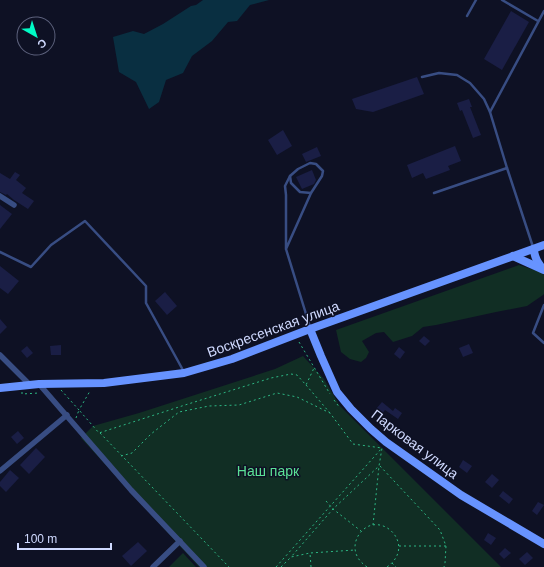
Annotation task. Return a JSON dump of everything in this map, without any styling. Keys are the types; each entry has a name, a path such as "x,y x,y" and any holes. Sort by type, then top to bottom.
{"street":[{"path":"0,196 14,205"},
{"name":"Воскресенская улица","path":"0,388 34,384 104,383 184,373 232,359 310,329 544,245"},
{"path":"534,249 536,261 543,269"},
{"path":"543,269 539,258 540,254 544,250"},
{"path":"513,256 543,269"},
{"name":"Парковая улица","path":"310,329 337,392 371,429 386,442 461,495 544,544"},
{"path":"0,355 34,384 46,392 131,490 204,567"},
{"path":"0,471 67,415"},
{"path":"153,567 180,542"}],"lane":[{"path":"467,16 476,0"},
{"path":"502,0 538,21"},
{"path":"490,112 544,11"},
{"path":"422,77 439,73 457,75 470,83 484,99 490,112 534,249"},
{"path":"286,249 311,193 322,176 323,171 316,164 310,164 298,168 290,176 284,186 286,195 286,249 310,329"},
{"path":"434,193 507,168"},
{"path":"290,176 291,183 300,192 311,193"},
{"path":"0,252 31,267 51,245 85,221 146,286 146,303 184,373"},
{"path":"544,306 534,333 544,343"}],"path":[{"path":"306,385 314,367"},
{"path":"99,433 271,378 291,374 297,375 306,385 330,413 353,444 382,448"},
{"path":"21,386 22,394 46,392"},
{"path":"74,423 79,410 91,390"},
{"path":"68,391 61,391 99,433 229,567"},
{"path":"121,456 132,452 150,434 179,412 209,406 239,405 277,393 297,397 330,413"},
{"path":"373,525 382,448"},
{"path":"276,567 382,448"},
{"path":"280,567 291,557 333,509 379,466"},
{"path":"379,466 440,530 446,546 444,567"},
{"path":"326,501 333,509 361,531"},
{"path":"367,567 357,557 355,543 361,531 373,525 381,525 388,528 394,532 397,539 399,546 398,555 387,567"},
{"path":"399,546 446,546"},
{"path":"291,557 310,553 355,550"},
{"path":"310,553 311,567"},
{"path":"392,563 396,567"}],"green space":[{"path":"519,265 540,272 544,275 544,294 527,306 423,327 412,336 393,342 384,332 376,333 362,341 369,352 366,358 361,362 350,359 341,352 336,330"},
{"name":"Наш парк","path":"303,356 324,379 340,406 501,567 199,567 81,438 93,426 139,413 275,369"},
{"path":"183,553 196,567 169,567"}],"water":[{"path":"203,0 269,0 250,5 237,21 228,22 212,41 192,56 183,73 166,80 159,102 149,109 136,82 119,72 113,37 133,31 144,34"}],"building":[{"path":"511,11 529,22 502,70 484,59"},
{"path":"417,77 424,94 373,112 356,109 352,99"},
{"path":"469,99 472,107 470,107 481,135 473,138 462,110 460,111 457,103"},
{"path":"283,130 292,146 277,155 268,140"},
{"path":"455,146 461,161 448,166 450,170 426,179 423,173 412,178 407,165"},
{"path":"317,147 321,156 306,162 302,154"},
{"path":"312,170 316,180 314,184 302,189 296,177"},
{"path":"15,172 20,175 16,180 26,188 22,193 34,201 28,209 7,194 6,195 0,192 0,173 10,179"},
{"path":"0,205 12,214 0,229"},
{"path":"0,266 19,281 8,294 0,288"},
{"path":"165,292 177,306 167,315 155,301"},
{"path":"0,319 7,327 0,334"},
{"path":"424,336 430,341 425,346 419,341"},
{"path":"469,344 473,353 463,357 459,348"},
{"path":"61,345 61,355 51,355 50,346"},
{"path":"27,346 33,353 27,358 21,351"},
{"path":"399,347 405,352 400,359 394,354"},
{"path":"382,402 393,411 395,408 402,413 398,419 385,410 382,414 376,409"},
{"path":"18,431 24,438 17,444 11,437"},
{"path":"36,448 45,457 29,474 20,465"},
{"path":"463,460 472,466 467,473 459,467"},
{"path":"10,470 19,478 6,492 0,486 0,482"},
{"path":"492,474 499,480 492,488 485,482"},
{"path":"503,491 513,499 509,504 499,496"},
{"path":"538,502 544,505 537,515 532,511"},
{"path":"488,533 496,538 491,545 484,540"},
{"path":"138,542 147,551 131,566 122,556"},
{"path":"505,548 511,553 504,559 499,554"},
{"path":"527,552 533,558 525,565 519,559"}]}
